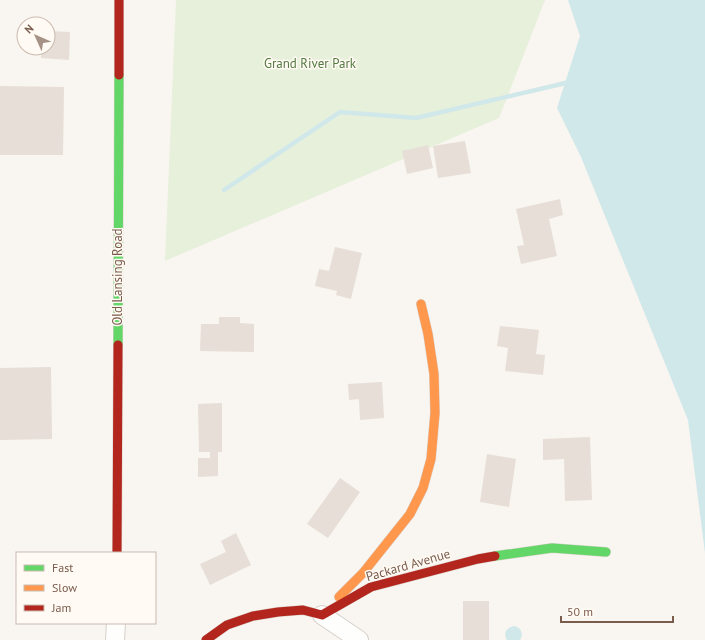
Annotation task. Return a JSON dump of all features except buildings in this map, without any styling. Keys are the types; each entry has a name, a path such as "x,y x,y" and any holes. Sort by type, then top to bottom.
{"street":[{"name":"Old Lansing Road","path":"117,552 119,0"},
{"path":"322,615 363,573 410,514 422,488 431,459 435,413 434,374 428,334 421,304"},
{"name":"Packard Avenue","path":"322,615 371,587 478,559 552,548 606,552"},
{"path":"206,640 227,625 253,616 303,610 322,615 359,640"},
{"path":"116,624 116,640"}],"green space":[{"name":"Grand River Park","path":"176,0 545,0 499,118 165,261"}],"water":[{"path":"568,0 705,0 705,553 688,420 581,157 557,108 580,36"},
{"path":"514,626 520,629 522,633 520,640 507,640 505,635 506,631"}],"waterway":[{"path":"224,190 340,112 416,118 570,82"}],"traffic: fast":[{"path":"118,345 119,75"},
{"path":"495,556 552,548 606,552"}],"traffic: slow":[{"path":"339,597 363,573 410,514 423,488 431,459 435,413 434,374 428,334 421,304"}],"traffic: jam":[{"path":"119,0 119,75"},
{"path":"117,552 118,345"},
{"path":"206,640 227,625 253,616 303,610 322,615 371,587 478,559 495,556"}]}
